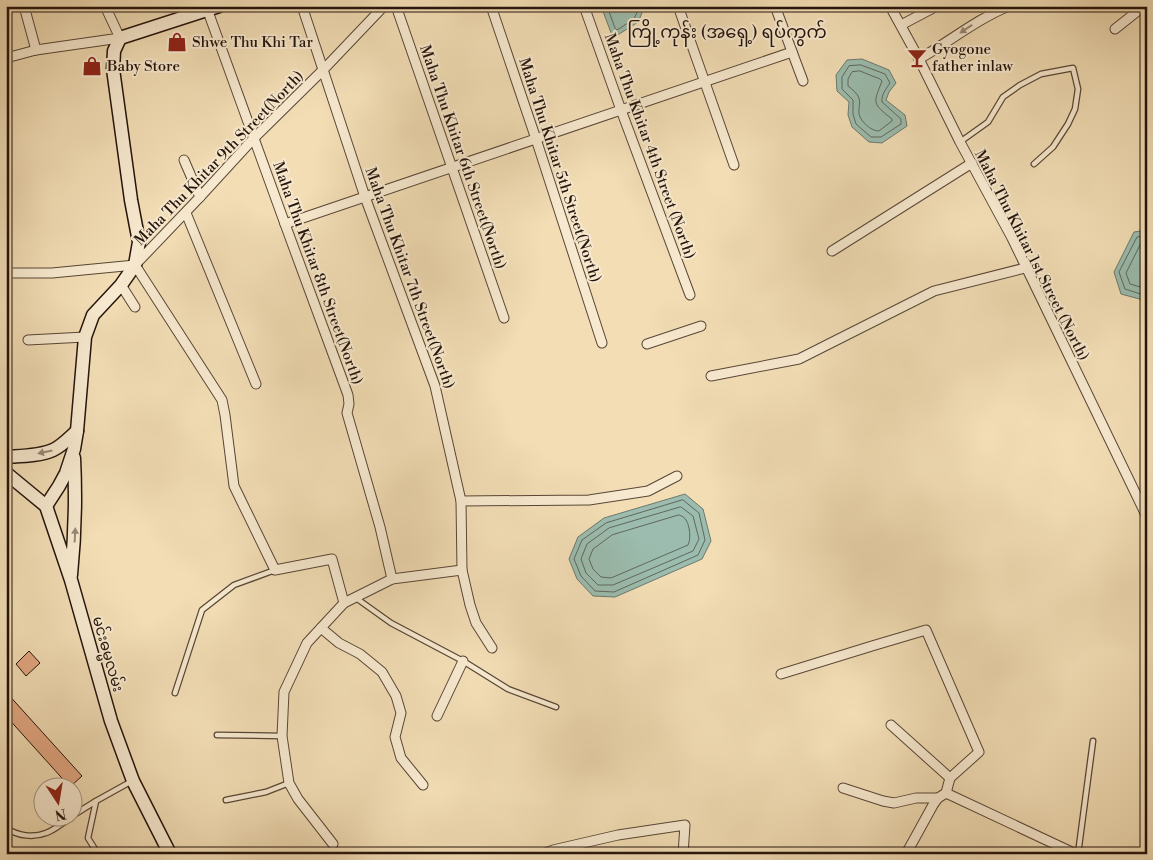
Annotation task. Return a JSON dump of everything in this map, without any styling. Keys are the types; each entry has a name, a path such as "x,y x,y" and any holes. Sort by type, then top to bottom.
{"main road":[{"path":"6,473 46,506 59,486 66,474 74,449 85,337 93,315 121,285 135,265 138,242 113,69 114,51 120,38 211,8"},
{"path":"6,457 45,453 54,450 77,431"},
{"path":"71,580 76,516 74,449"},
{"name":"မင်းဓမ္မလမ်း","path":"46,506 71,580 111,721 133,781 170,854"}],"street":[{"path":"24,6 36,50"},
{"path":"6,58 36,50 120,38 105,6"},
{"name":"Maha Thu Khitar 7th Street(North)","path":"302,6 365,197 435,386 461,501 462,570 476,624 492,648"},
{"name":"Maha Thu Khitar 9th Street(North)","path":"135,265 186,213 254,138 384,6"},
{"name":"Maha Thu Khitar 6th Street(North)","path":"396,6 504,318"},
{"name":"Maha Thu Khitar 5th Street(North)","path":"491,6 602,343"},
{"name":"Maha Thu Khitar 4th Street (North)","path":"584,6 690,295"},
{"path":"678,6 734,166"},
{"path":"775,6 803,81"},
{"name":"Maha Thu Khitar 1st Street (North)","path":"890,6 1012,238 1147,517"},
{"path":"901,25 937,6"},
{"path":"919,59 994,12 1009,6"},
{"path":"1115,29 1144,6"},
{"name":"Maha Thu Khitar 8th Street(North)","path":"211,8 254,138 348,395 347,413 380,527 392,579"},
{"path":"285,224 792,52"},
{"path":"184,160 200,197"},
{"path":"832,251 972,163"},
{"path":"186,213 256,384"},
{"path":"6,273 52,273 135,265 222,400 234,486 276,570 332,560 344,603"},
{"path":"711,376 799,359 934,291 1025,268"},
{"path":"121,285 135,307"},
{"path":"647,344 701,326"},
{"path":"28,340 85,337"},
{"path":"461,501 588,500 648,491 677,476"},
{"path":"333,844 298,799 289,784 282,736 284,692 307,643 344,603 392,579 462,570"},
{"path":"321,628 339,643 360,654 382,672 396,696 402,713 395,737 401,758 423,785"},
{"path":"781,674 926,630 979,752 950,778 942,795 933,805 906,854"},
{"path":"437,716 463,661"},
{"path":"891,725 950,778"},
{"path":"843,788 883,801 894,802 942,795 1077,854"},
{"path":"543,854 618,835 685,825 684,854"}],"lane":[{"path":"960,142 988,122 1003,97 1020,84 1041,74 1073,68 1078,89 1075,110 1053,147 1034,164"},
{"path":"175,693 202,610 234,585 276,570"},
{"path":"354,598 392,624 463,661 508,689 556,707"},
{"path":"217,735 282,736"},
{"path":"1077,854 1093,742"},
{"path":"82,810 133,781"},
{"path":"226,800 266,792 289,784"},
{"path":"96,801 88,838 98,854"},
{"path":"6,828 14,833 30,836 47,833 55,828"}],"water":[{"path":"601,6 645,6 638,22 613,38"},
{"path":"862,59 889,70 896,83 886,100 905,115 907,126 882,143 869,142 852,127 848,115 849,102 837,91 836,75 847,60"},
{"path":"1147,230 1147,301 1121,294 1114,272 1134,232"},
{"path":"685,494 703,509 711,541 702,559 615,597 593,596 577,579 569,559 578,537 604,518"}],"building":[{"path":"29,651 40,663 26,676 16,664"},
{"path":"6,692 82,776 80,778 62,778 6,716"}],"place":[{"name":"Shwe Thu Khi Tar","path":"177,42"},
{"name":"Gyogone father inlaw","path":"917,58"},
{"name":"Baby Store","path":"92,66"}],"district":[{"name":"ကြို့ကုန်း (အရှေ့) ရပ်ကွက်","path":"727,32"}]}
